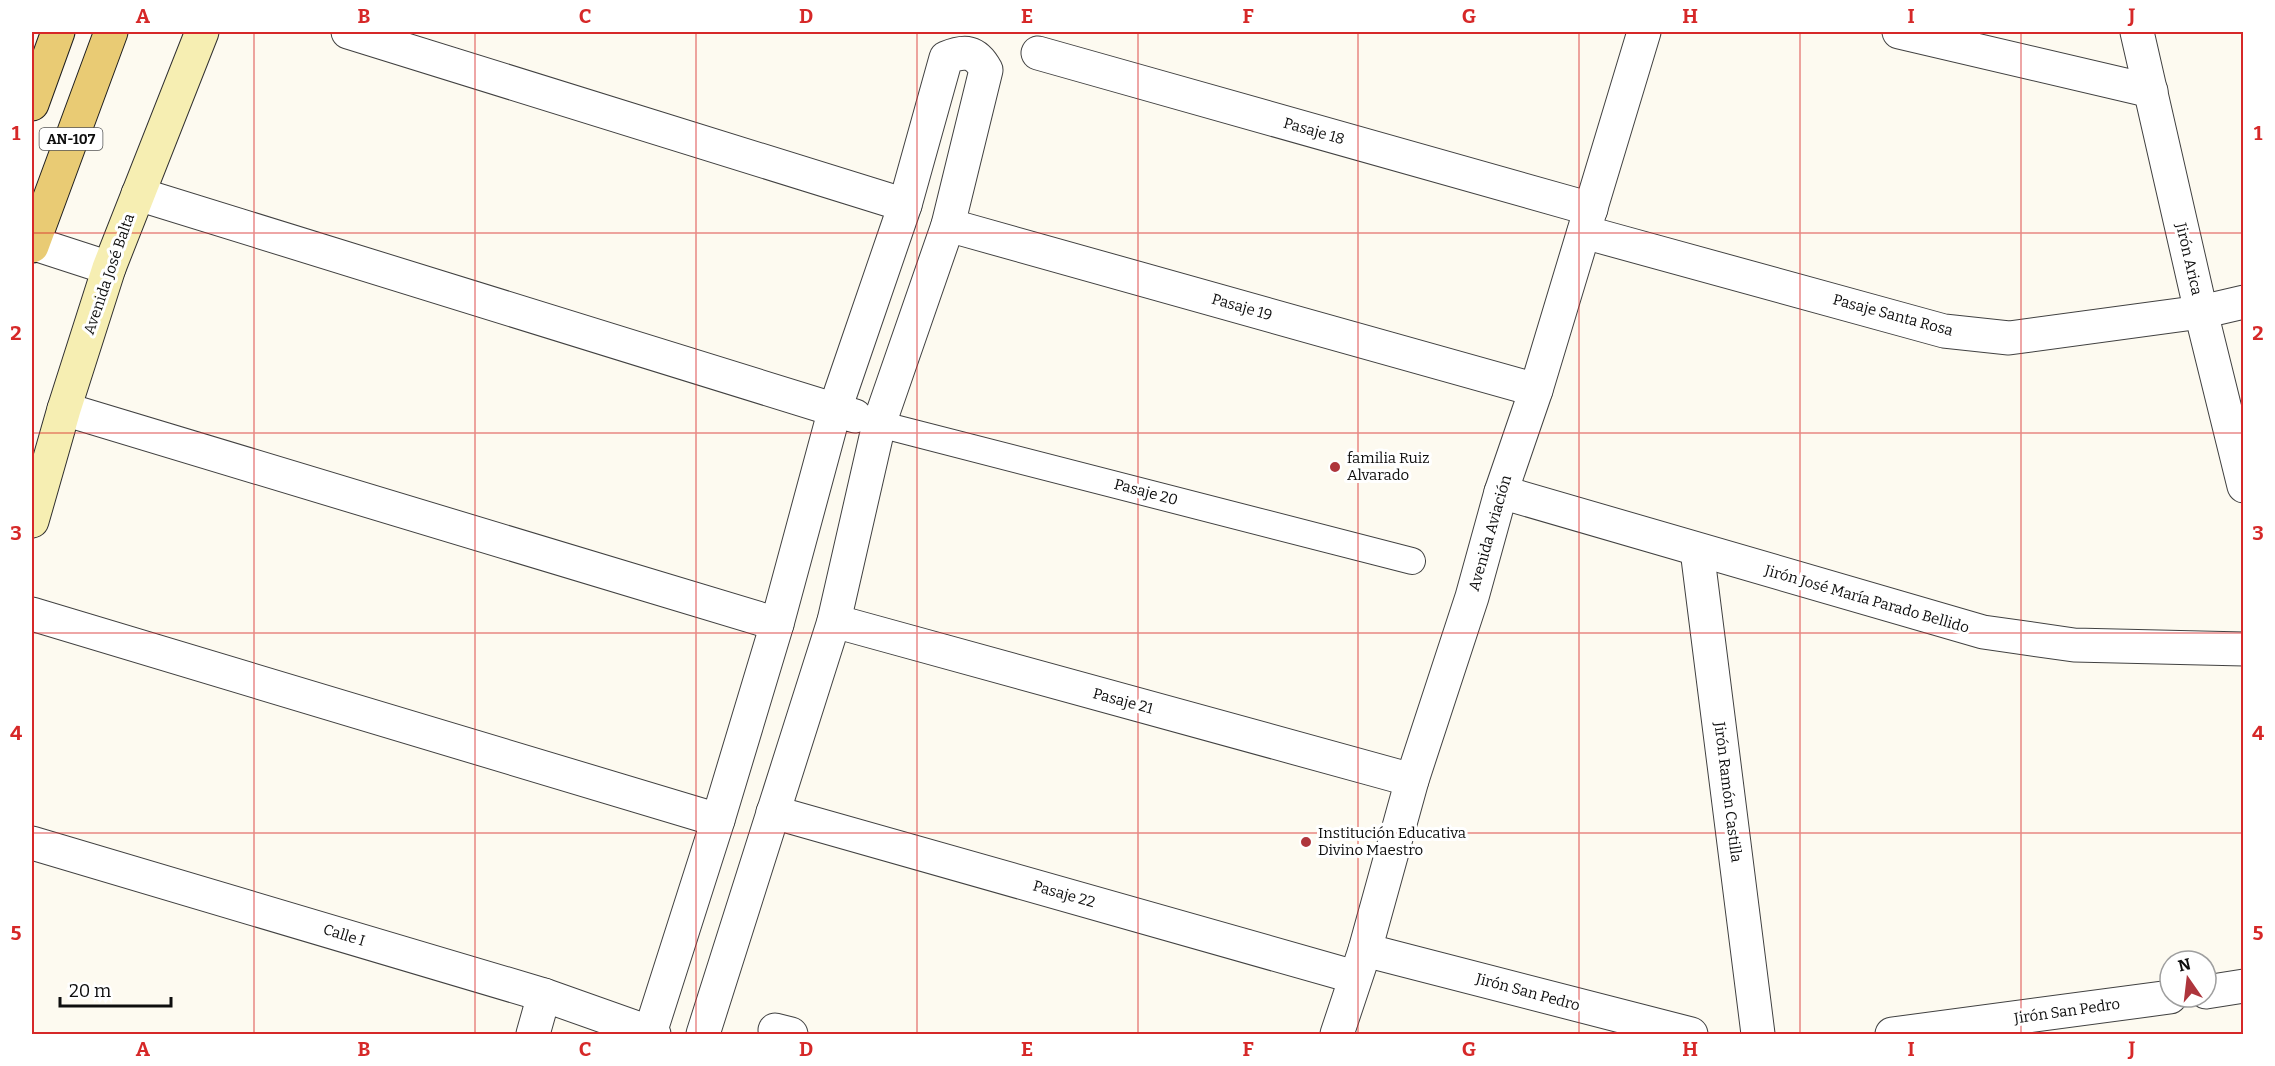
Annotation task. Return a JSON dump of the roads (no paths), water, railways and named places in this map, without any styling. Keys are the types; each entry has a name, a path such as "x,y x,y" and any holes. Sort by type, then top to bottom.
{"main road":[{"path":"32,104 58,32"},
{"name":"AN-107","path":"32,244 111,32"},
{"name":"Avenida José Balta","path":"32,521 64,409 109,268 202,32"}],"street":[{"path":"348,32 905,205"},
{"name":"Avenida Aviación","path":"1337,1035 1412,780 1472,597 1501,492 1536,390 1644,32"},
{"path":"1899,32 2151,91"},
{"name":"Jirón Arica","path":"2137,32 2201,312 2244,486"},
{"path":"652,1034 777,624 835,409 905,205 946,58 957,53 969,53 981,60 986,70 948,225 879,423 834,621 703,1035"},
{"name":"Pasaje 18","path":"1038,53 1588,221"},
{"path":"138,194 879,423"},
{"name":"Pasaje Santa Rosa","path":"1588,221 1944,331 2009,338 2201,312 2244,302"},
{"name":"Pasaje 19","path":"948,225 1536,390"},
{"path":"32,244 109,268"},
{"path":"64,409 777,624"},
{"name":"Pasaje 20","path":"879,423 1412,561"},
{"name":"Jirón José María Parado Bellido","path":"1501,492 1983,632 2074,645 2244,649"},
{"name":"Jirón Ramón Castilla","path":"1697,550 1758,1035"},
{"path":"32,614 718,820"},
{"name":"Pasaje 21","path":"834,621 1412,780"},
{"name":"Pasaje 22","path":"773,812 1360,963"},
{"name":"Calle I","path":"32,843 544,995 652,1034"},
{"name":"Jirón San Pedro","path":"1360,963 1691,1035"},
{"path":"2218,990 2244,987"},
{"path":"533,1035 544,995"},
{"name":"Jirón San Pedro","path":"1893,1035 2158,999"}],"place":[{"name":"familia Ruiz Alvarado","path":"1335,467"},
{"name":"Institución Educativa Divino Maestro","path":"1306,842"}]}
